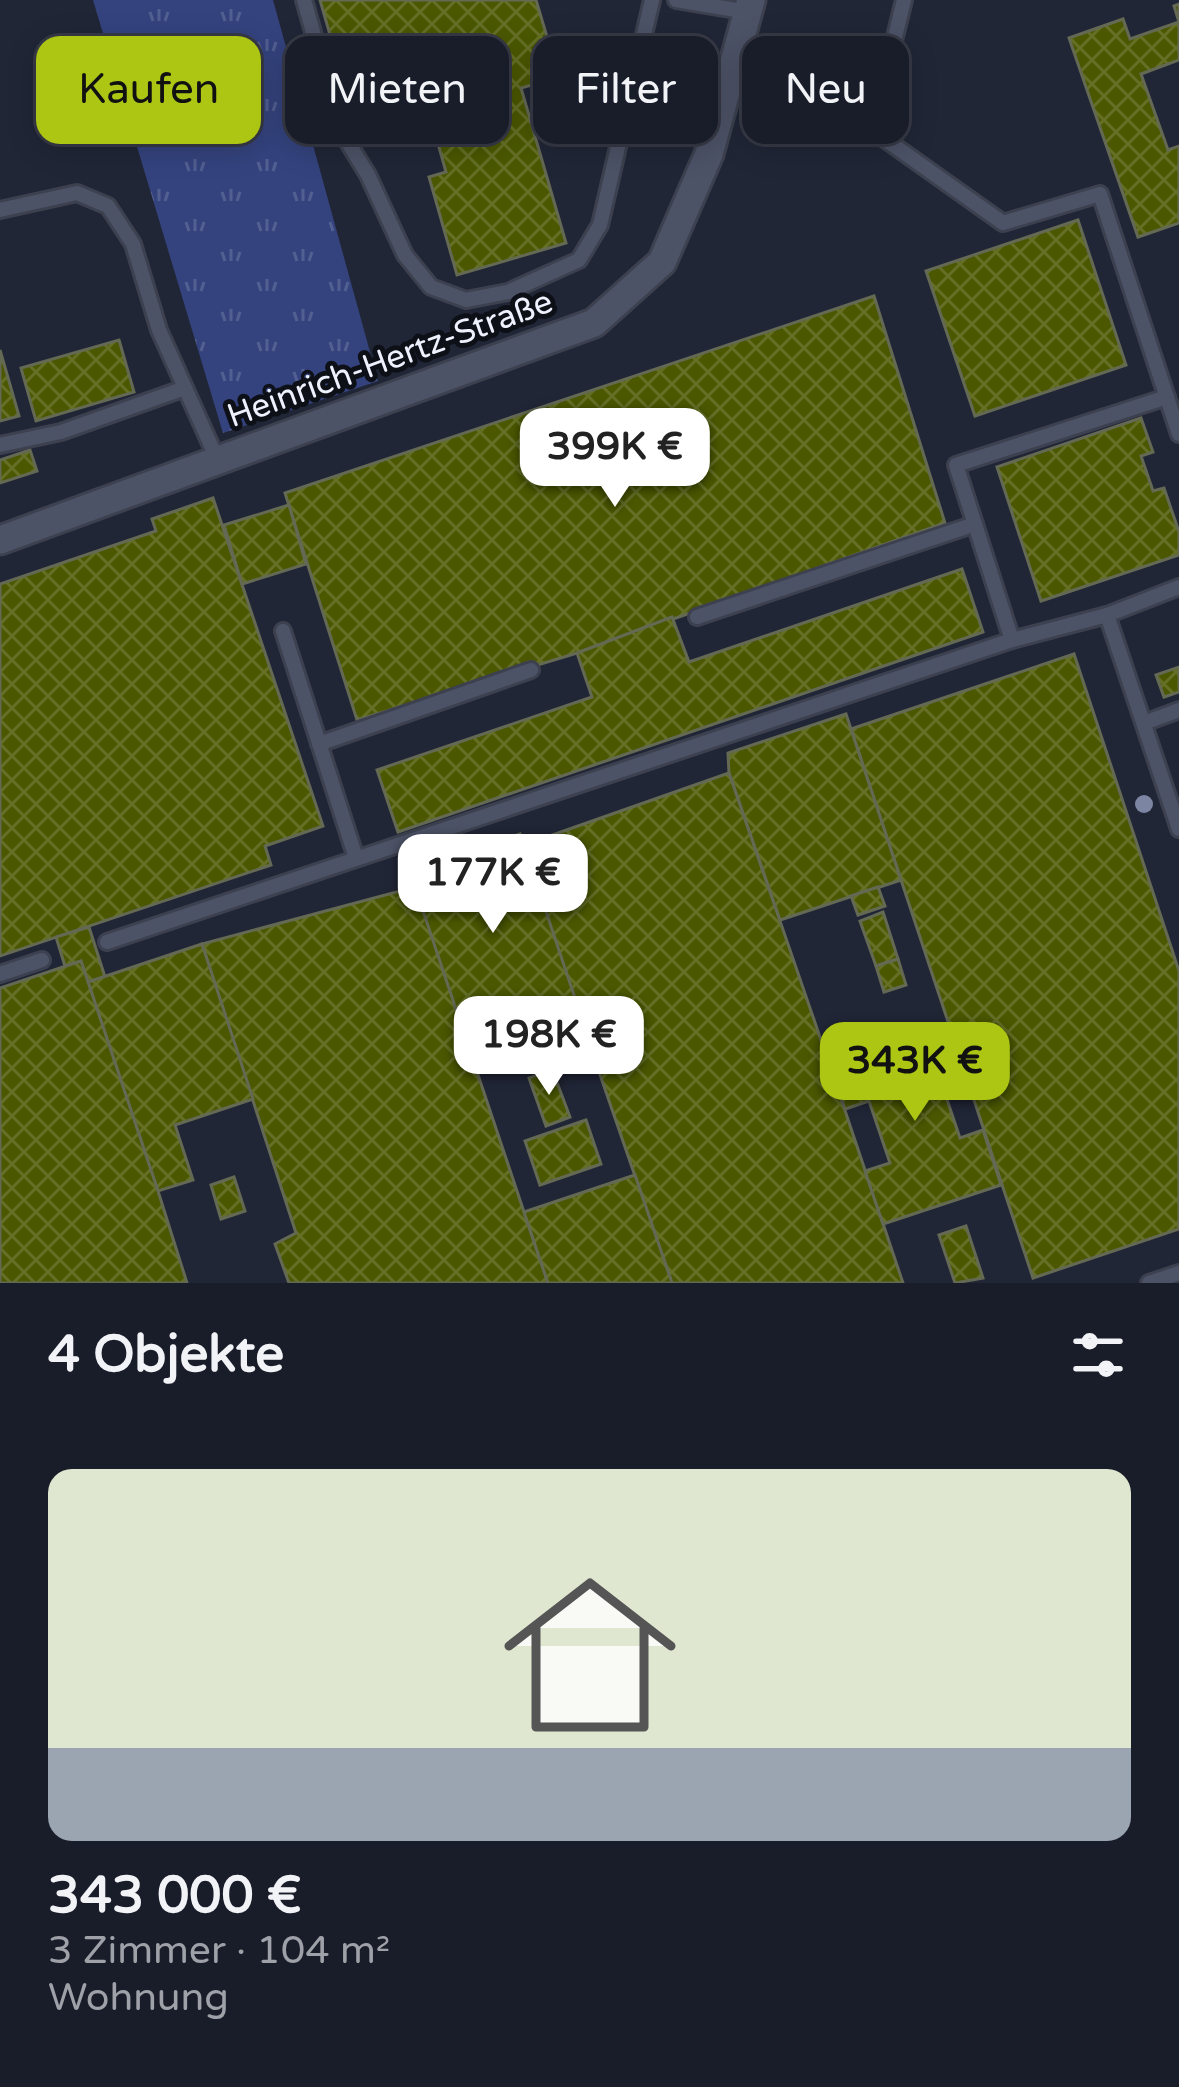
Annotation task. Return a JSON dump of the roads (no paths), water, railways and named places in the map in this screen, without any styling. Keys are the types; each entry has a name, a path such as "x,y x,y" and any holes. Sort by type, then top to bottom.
{"street":[{"name":"Heinrich-Hertz-Straße","path":"0,540 594,323 662,262 709,154 750,6"}],"lane":[{"path":"304,0 340,131 368,175 405,255 431,287 466,300 508,292 579,260 600,225 652,0"},
{"path":"676,0 750,6"},
{"path":"904,0 872,130 1004,223 1100,194 1179,434"},
{"path":"0,210 77,193 108,206 134,244 159,330 218,460"},
{"path":"0,445 61,432 185,388"},
{"path":"1012,640 956,465 1167,397"},
{"path":"697,617 975,524"},
{"path":"107,942 1012,640 1107,615 1179,587"},
{"path":"1107,615 1179,829"},
{"path":"283,631 356,858"},
{"path":"320,744 531,670"},
{"path":"1144,723 1179,710"},
{"path":"0,974 42,960"},
{"path":"1148,1283 1179,1273"}]}
